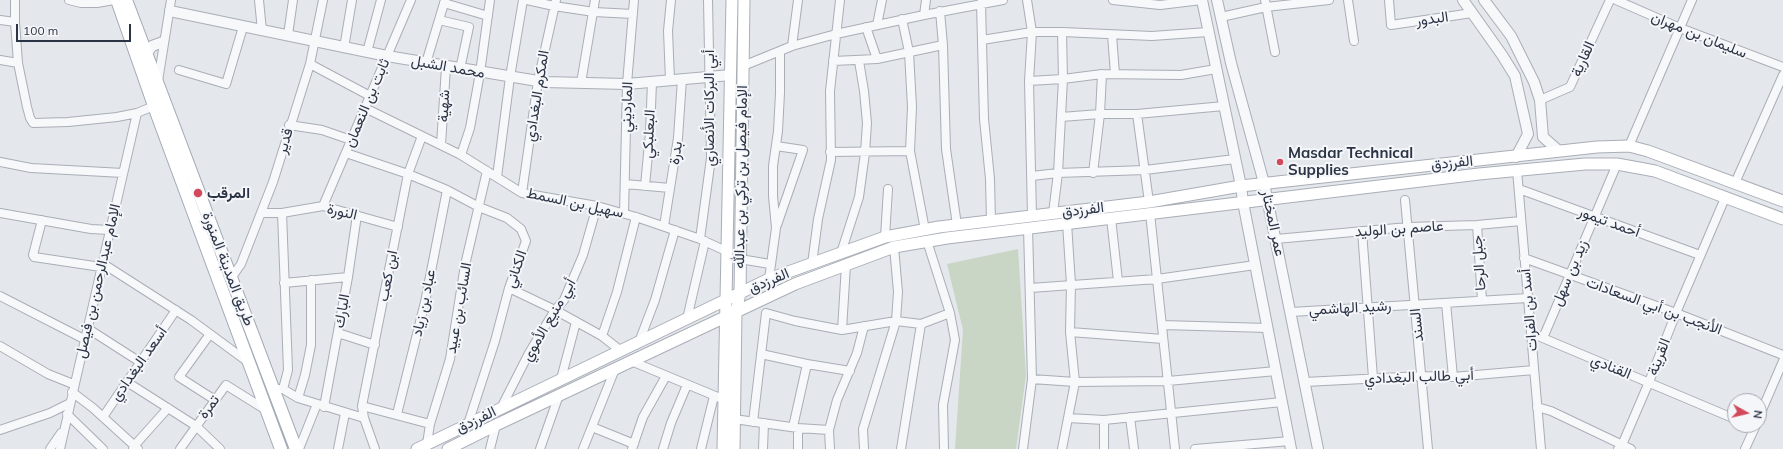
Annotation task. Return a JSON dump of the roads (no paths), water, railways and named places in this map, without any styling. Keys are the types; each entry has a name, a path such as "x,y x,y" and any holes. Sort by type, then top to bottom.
{"main road":[{"name":"طريق المدينة المنورة","path":"115,0 281,449"},
{"name":"طريق المدينة المنورة","path":"126,0 232,277 279,390 296,449"},
{"name":"الإمام فيصل بن تركي بن عبدالله","path":"732,0 727,299 731,314 734,449"},
{"name":"الإمام فيصل بن تركي بن عبدالله","path":"723,449 719,398 731,314 740,293 744,0"},
{"name":"الفرزدق","path":"422,447 769,279 885,237 957,225 1149,202 1264,183 1516,157 1597,147 1629,146 1648,151 1783,201"},
{"name":"الفرزدق","path":"448,449 795,284 894,247 927,241 1243,202 1517,170 1585,164 1616,164 1655,171 1725,198 1783,218"}],"street":[{"path":"15,0 18,63 27,107 33,123 68,122 117,117 137,113 154,106"},
{"path":"69,0 81,3 97,3 115,0"},
{"path":"157,82 164,51 163,42 171,0"},
{"path":"259,0 262,31"},
{"path":"288,35 293,0"},
{"name":"قدير","path":"232,277 241,264 273,182 310,64 323,0"},
{"path":"344,48 352,0"},
{"path":"367,52 381,0"},
{"name":"ثابت بن النعمان","path":"323,206 411,0"},
{"path":"461,155 470,128 480,73 490,0"},
{"path":"497,178 510,77 523,0"},
{"path":"528,0 555,3 594,12 632,14"},
{"path":"580,83 596,0"},
{"name":"المارديني","path":"624,213 627,84 634,0"},
{"path":"670,80 668,31 671,0"},
{"name":"أبي البركات الأنصاري","path":"687,319 703,240 711,158 708,0"},
{"path":"792,46 798,0"},
{"path":"812,264 818,219 831,160 830,91 840,0"},
{"path":"877,25 882,0"},
{"path":"924,15 926,0"},
{"path":"743,66 792,46 836,34 940,11 1003,0"},
{"path":"1027,0 1032,32 1029,81 1032,216"},
{"path":"1112,0 1160,4 1202,0"},
{"name":"عمر المختار","path":"1202,0 1241,186 1290,445"},
{"name":"عمر المختار","path":"1217,0 1231,62 1268,200 1318,449"},
{"path":"1221,17 1266,3 1329,0"},
{"path":"1348,0 1354,41"},
{"name":"البدور","path":"1389,0 1391,25 1472,13"},
{"path":"1463,0 1515,76 1528,134 1516,157"},
{"path":"1484,0 1511,36 1534,82 1540,100 1543,137 1559,152"},
{"name":"القارية","path":"1540,100 1570,87 1610,0"},
{"name":"سليمان بن مهران","path":"1616,0 1680,28 1783,67"},
{"path":"1629,146 1692,0"},
{"path":"426,63 444,2 488,16"},
{"name":"المكرم البغدادي","path":"522,192 538,81 555,3"},
{"path":"980,3 984,119 990,178 991,221"},
{"path":"1266,3 1275,52"},
{"name":"محمد الشبل","path":"170,11 344,48 480,73 538,81 627,84 731,75"},
{"path":"940,11 943,45 946,149 957,225"},
{"path":"902,19 909,52 912,107 910,151 925,230"},
{"path":"0,20 15,22"},
{"path":"439,20 469,27 460,69"},
{"path":"179,70 226,84 243,27"},
{"path":"866,27 877,59"},
{"path":"982,40 1032,32 1152,36 1208,32"},
{"path":"1053,214 1058,173 1063,80 1062,32"},
{"path":"1112,35 1115,74"},
{"path":"147,53 152,46 163,42"},
{"path":"833,61 877,59 943,45"},
{"path":"776,228 773,196 773,166 780,93 780,51"},
{"path":"0,60 18,63"},
{"path":"841,253 858,197 865,153 867,123 859,61"},
{"path":"310,64 370,96"},
{"name":"شهية","path":"441,145 446,67"},
{"path":"1029,81 1063,80 1102,74 1181,75 1216,69"},
{"path":"1093,173 1100,114 1102,74"},
{"path":"1735,183 1783,75"},
{"name":"بدرة","path":"664,226 678,138 682,79"},
{"name":"البعلبكي","path":"646,186 652,82"},
{"path":"1061,118 1100,114 1137,114 1224,106"},
{"name":"سهيل بن السمط","path":"365,108 461,155 522,192 597,206 624,213 703,240 728,252"},
{"name":"الإمام عبدالرحمن بن فيصل","path":"60,449 84,338 137,113"},
{"path":"1137,114 1149,202"},
{"path":"290,126 322,130 351,140"},
{"name":"ابن كعب","path":"375,449 364,418 362,406 408,174 422,136"},
{"path":"769,279 776,228 803,150 776,146"},
{"path":"830,152 865,153 910,151"},
{"name":"الكناني","path":"346,153 408,174 447,190 479,207 507,218 521,229 526,241 509,288 495,340 468,424"},
{"path":"1032,176 1058,173 1093,173 1144,170 1235,159"},
{"path":"0,162 31,168 123,173"},
{"name":"زيد بن سهل","path":"1543,338 1616,164"},
{"name":"أسد بن الفرات","path":"1517,170 1541,449"},
{"name":"السائب بن عبيد","path":"422,447 450,360 466,265 487,171"},
{"path":"625,184 670,188"},
{"path":"885,237 888,189"},
{"name":"أحمد تيمور","path":"1519,189 1700,255"},
{"name":"عباد بن زياد","path":"397,414 425,302 447,190"},
{"name":"القرينة","path":"1620,447 1649,382 1676,313 1725,198"},
{"name":"السند","path":"1405,200 1428,449"},
{"name":"النورة","path":"261,213 282,213 323,206 398,227"},
{"name":"أبي منيع الأموي","path":"501,408 529,353 555,310 564,300 583,255 597,206"},
{"path":"0,213 91,229 110,230"},
{"path":"282,213 288,370 279,390 298,398 364,418"},
{"path":"1150,213 1175,449"},
{"name":"البارك","path":"299,449 321,405 338,333 357,215"},
{"path":"602,336 617,292 636,217"},
{"path":"1111,218 1118,281"},
{"path":"42,220 34,257 101,265 176,310 249,363"},
{"name":"عاصم بن الوليد","path":"1276,239 1408,227 1477,225 1522,221"},
{"path":"1062,449 1075,382 1070,332 1071,284 1067,223"},
{"name":"جبل الرحا","path":"1477,225 1482,300"},
{"path":"1024,449 1032,379 1028,228"},
{"path":"639,342 655,300 675,230"},
{"path":"1362,231 1373,378"},
{"path":"927,241 950,313 955,340 943,405 944,449"},
{"path":"864,449 863,429 896,321 898,292 894,247"},
{"name":"الأنجب بن أبي السعادات","path":"1524,258 1676,313 1783,355"},
{"path":"740,259 770,264"},
{"path":"842,330 846,265"},
{"path":"1030,288 1157,279 1255,265"},
{"path":"284,283 348,277"},
{"path":"298,398 306,375 311,345 311,280"},
{"path":"509,288 555,310 602,336 621,351"},
{"path":"0,296 84,338"},
{"name":"رشيد الهاشمي","path":"1291,312 1528,298"},
{"path":"1446,303 1453,377"},
{"name":"أسعد البغدادي","path":"103,417 176,310"},
{"path":"753,422 766,313 795,321 842,330 896,321 921,324 950,313"},
{"path":"561,379 576,322"},
{"path":"901,449 921,324"},
{"path":"1162,325 1268,328"},
{"path":"830,449 829,430 837,400 857,353 864,326"},
{"path":"87,328 140,362"},
{"path":"1070,332 1163,339"},
{"path":"338,333 375,345"},
{"name":"القنادي","path":"1531,333 1727,416"},
{"path":"210,334 179,377 215,400"},
{"path":"0,346 73,388 135,448 168,408"},
{"path":"761,354 850,371"},
{"path":"631,361 719,398 701,449"},
{"path":"1767,398 1783,361"},
{"path":"798,449 795,428 807,364"},
{"path":"583,449 615,369"},
{"name":"أبي طالب البغدادي","path":"1305,382 1422,376 1453,377 1534,370"},
{"path":"1032,379 1075,382 1168,382 1276,371"},
{"path":"592,427 633,447 643,417 666,376"},
{"path":"127,382 196,426 218,448"},
{"path":"663,449 671,423 687,384"},
{"name":"تمرة","path":"180,449 226,385 266,410"},
{"path":"540,449 559,395"},
{"path":"0,430 50,413 70,402"},
{"path":"1068,418 1104,420 1282,402"},
{"path":"362,406 397,414 430,424"},
{"path":"1537,407 1552,412 1620,447 1631,449"},
{"path":"338,449 345,413"},
{"path":"67,414 102,449"},
{"path":"1130,417 1134,449"},
{"path":"734,419 795,428 829,430"},
{"path":"1104,420 1104,449"},
{"path":"763,449 764,423"},
{"path":"490,449 496,425"},
{"path":"50,449 64,430"},
{"path":"1745,449 1751,433"},
{"path":"1195,449 1290,445"}],"place":[{"name":"Masdar Technical Supplies","path":"1280,162"},
{"name":"المرقب","path":"198,193"}]}
